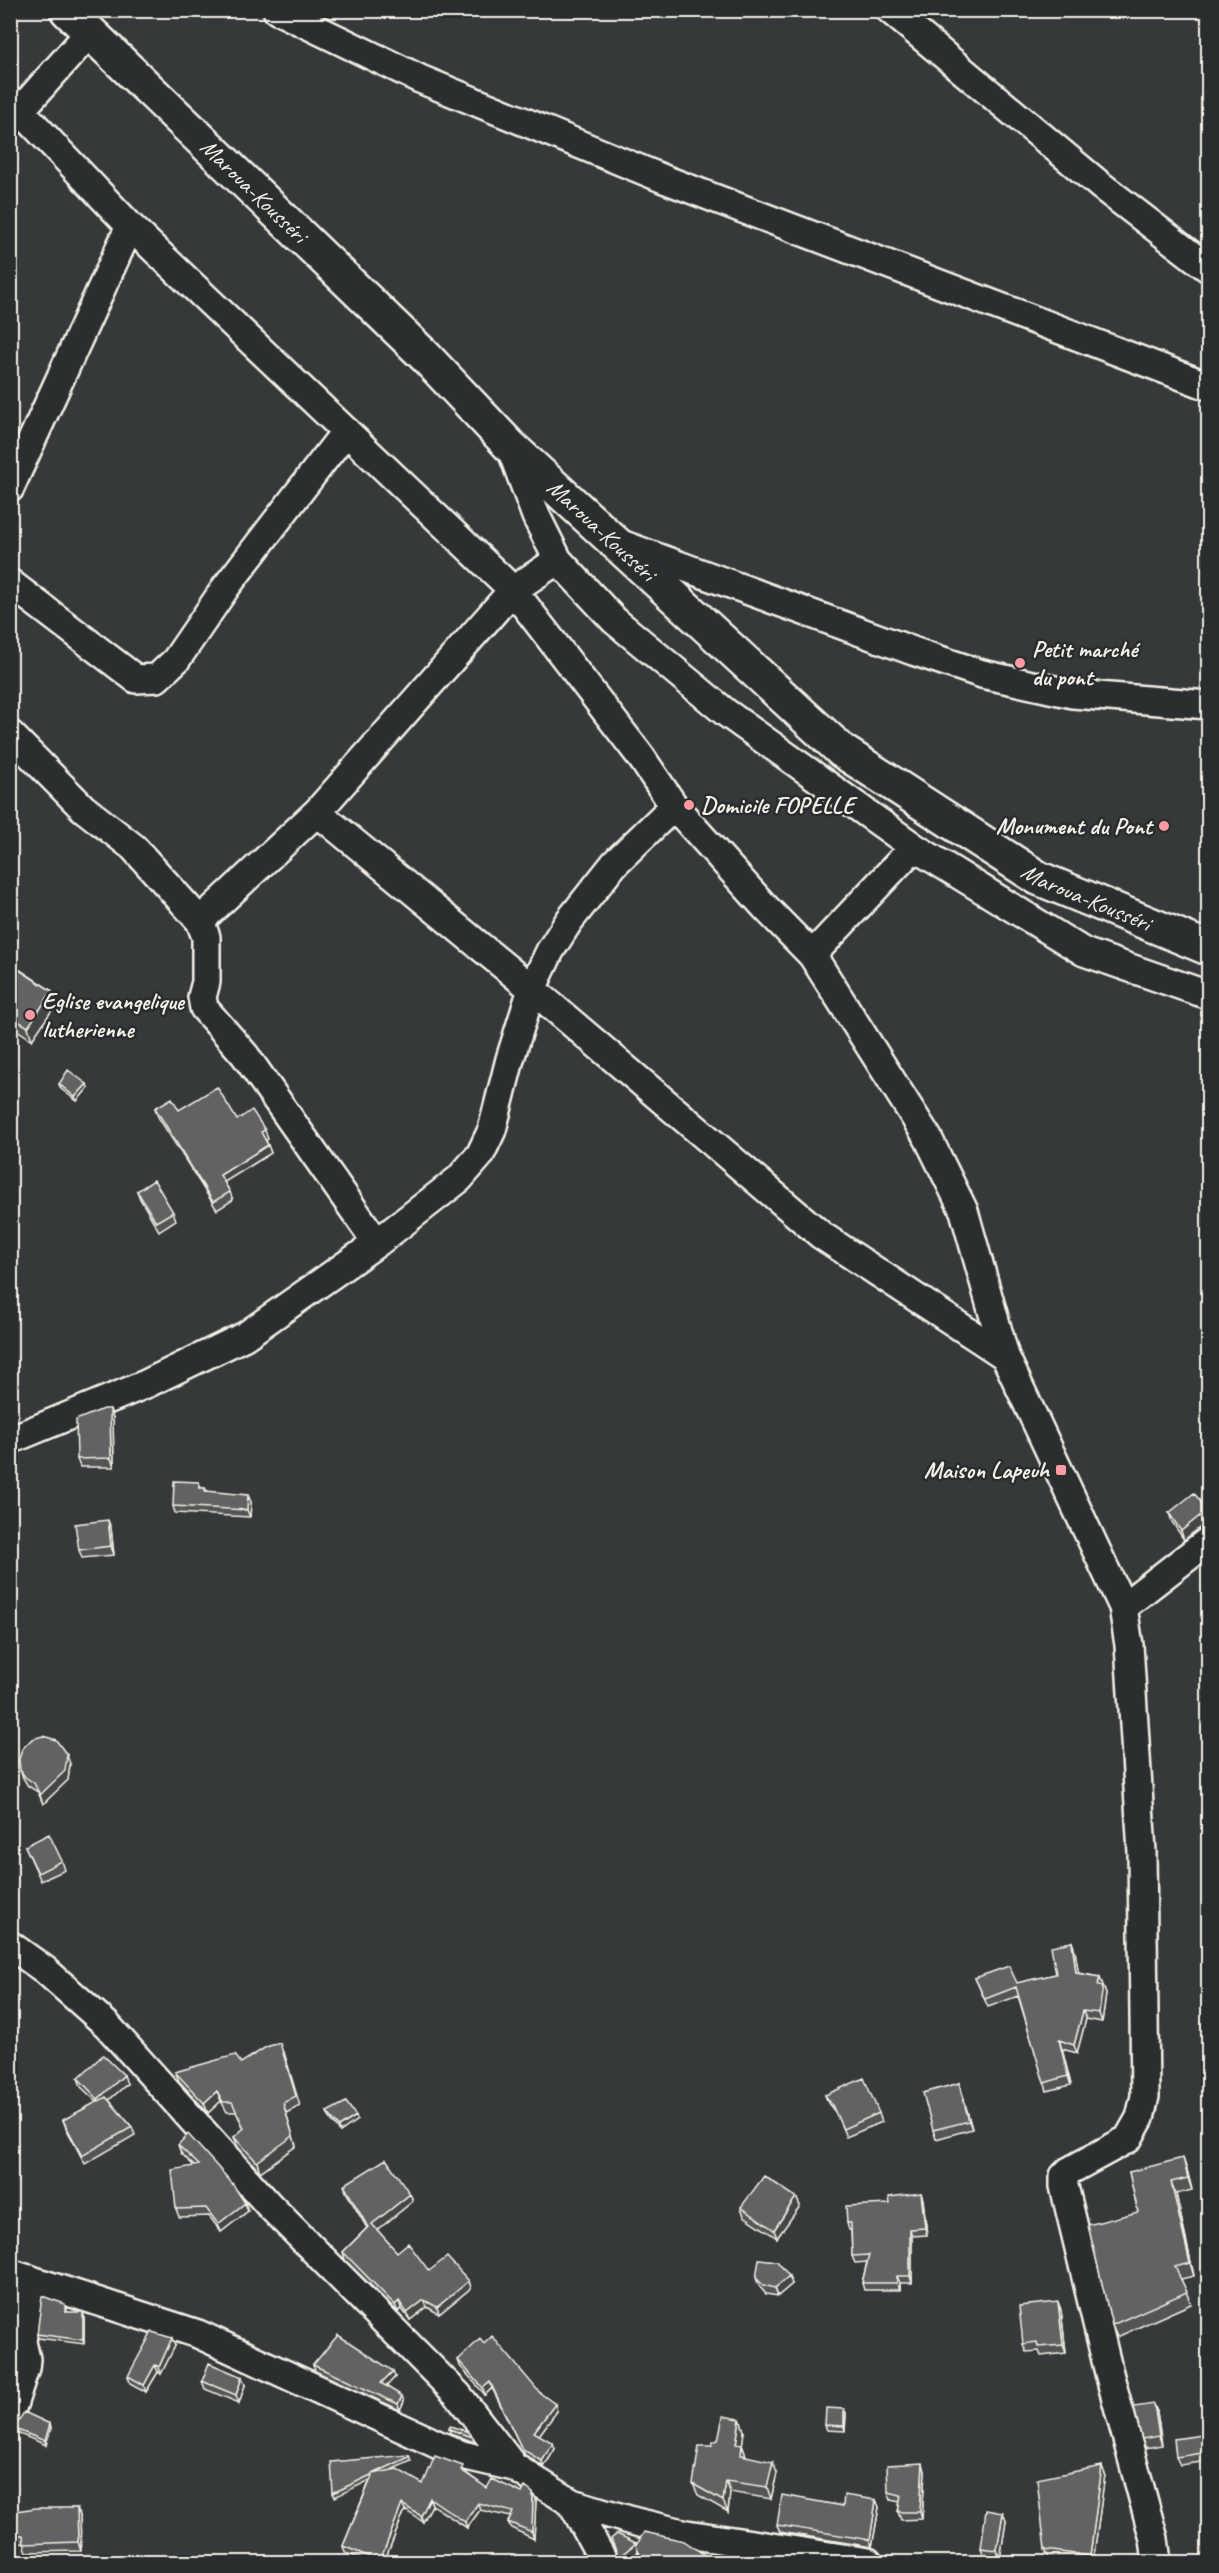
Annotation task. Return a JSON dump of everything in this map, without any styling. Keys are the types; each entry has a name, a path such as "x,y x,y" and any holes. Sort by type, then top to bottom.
{"highway":[{"name":"Maroua-Kousséri","path":"78,21 425,356 510,446 842,751 1038,878 1209,948"}],"street":[{"path":"277,10 420,79 664,180 1209,386"},
{"path":"890,10 1100,185 1209,267"},
{"path":"78,21 15,116 513,590 641,757 674,806 812,956 928,1138 964,1211 1005,1356 1122,1607 1129,1645 1142,1851 1145,2096 1140,2118 1128,2139 1069,2171 1064,2176 1064,2186 1109,2373 1154,2539 1157,2562"},
{"path":"10,488 130,226"},
{"path":"10,584 136,679 157,678 176,660 226,587 346,431"},
{"path":"510,446 536,516 558,560 614,620 725,712 914,847 1083,952 1209,996"},
{"path":"615,541 912,651 982,674 1073,694 1209,705"},
{"path":"200,921 317,812 513,590 558,560"},
{"path":"10,734 83,808 133,847 200,921 206,937 206,982 202,996 204,1008 244,1055 376,1243"},
{"path":"10,1440 146,1384 245,1336 376,1243 459,1179 480,1155 492,1130 510,1059 532,989 550,951 580,906 615,863 674,806"},
{"path":"317,812 532,989 821,1235 1005,1356"},
{"path":"812,956 914,847"},
{"path":"1122,1607 1209,1541"},
{"path":"10,1945 45,1970 107,2025 269,2205 458,2395 514,2467"},
{"path":"10,2414 26,2359 22,2342 20,2276 198,2334 462,2455 514,2467 572,2503 687,2534 868,2562"},
{"path":"572,2503 604,2562"}],"building":[{"name":"Eglise evangelique lutherienne","path":"10,964 52,991 28,1027 10,1016"},
{"path":"68,1070 87,1084 75,1097 59,1084"},
{"path":"217,1087 237,1120 252,1110 265,1130 261,1132 268,1145 220,1175 230,1192 213,1202 155,1108 172,1098 179,1110"},
{"path":"154,1180 173,1212 156,1222 137,1191"},
{"path":"103,1409 110,1409 111,1458 77,1459 76,1420"},
{"path":"174,1481 199,1482 199,1488 205,1488 205,1491 248,1495 247,1510 173,1506"},
{"path":"1194,1493 1207,1510 1181,1531 1169,1513"},
{"path":"108,1520 111,1546 79,1550 75,1524"},
{"path":"43,1736 56,1740 67,1755 65,1771 40,1795 34,1783 20,1770 19,1759 22,1749 32,1739"},
{"path":"49,1834 62,1861 38,1873 25,1846"},
{"path":"1072,1942 1076,1973 1100,1977 1098,1985 1103,1986 1099,2013 1083,2011 1074,2045 1059,2040 1068,2076 1044,2083 1016,1987 985,1999 975,1978 1009,1966 1017,1983 1056,1974 1051,1946"},
{"path":"280,2043 296,2096 283,2103 293,2136 257,2162 234,2137 244,2128 232,2102 223,2102 217,2091 204,2103 175,2072 235,2055 241,2063 266,2047"},
{"path":"103,2055 124,2075 98,2099 78,2078"},
{"path":"864,2078 879,2113 843,2129 825,2095"},
{"path":"959,2083 969,2121 933,2130 923,2093"},
{"path":"106,2097 132,2127 82,2156 63,2120"},
{"path":"346,2102 356,2116 339,2127 327,2112"},
{"path":"188,2134 232,2183 245,2203 218,2224 206,2208 176,2209 172,2170 199,2165 178,2145"},
{"path":"1183,2158 1188,2178 1171,2182 1190,2263 1175,2267 1187,2292 1112,2325 1088,2225 1138,2212 1129,2172"},
{"path":"386,2159 410,2194 372,2224 397,2252 408,2243 429,2271 447,2257 469,2281 437,2307 424,2300 407,2313 399,2301 395,2305 343,2252 368,2227 344,2185"},
{"path":"764,2176 796,2197 774,2230 741,2207"},
{"path":"921,2193 925,2228 910,2229 910,2276 897,2276 897,2283 862,2283 869,2255 852,2256 851,2223 847,2223 846,2206 890,2204 889,2197"},
{"path":"759,2259 777,2261 789,2276 775,2288 763,2285 756,2278"},
{"path":"42,2296 65,2304 65,2312 83,2312 83,2340 37,2334"},
{"path":"1058,2302 1063,2345 1038,2347 1037,2342 1023,2344 1019,2306"},
{"path":"152,2332 172,2338 159,2367 155,2365 144,2385 128,2376"},
{"path":"338,2335 393,2371 381,2383 402,2396 398,2404 313,2365"},
{"path":"492,2336 540,2393 555,2404 534,2432 553,2443 542,2461 522,2449 490,2382 483,2388 458,2360 480,2339 484,2344"},
{"path":"209,2363 242,2377 236,2395 202,2381"},
{"path":"1154,2404 1159,2436 1142,2439 1134,2407"},
{"path":"826,2408 844,2409 844,2426 825,2425"},
{"path":"24,2412 50,2424 45,2441 10,2427 19,2421"},
{"path":"723,2416 740,2419 736,2444 742,2445 741,2455 773,2462 767,2487 726,2481 723,2501 693,2484 699,2446 712,2446 713,2442 718,2440"},
{"path":"450,2426 469,2432 473,2437 449,2429"},
{"path":"1209,2434 1209,2452 1176,2457 1174,2439"},
{"path":"409,2455 409,2457 333,2493 331,2462"},
{"path":"435,2456 463,2466 461,2470 487,2488 492,2479 522,2493 525,2487 533,2493 532,2532 508,2522 513,2512 478,2503 465,2522 430,2498 421,2516 402,2504 380,2561 343,2546 373,2474 397,2469 423,2484"},
{"path":"923,2463 920,2512 898,2512 901,2495 888,2492 887,2465"},
{"path":"1102,2466 1090,2556 1045,2550 1037,2479"},
{"path":"782,2495 843,2506 844,2495 876,2500 870,2540 777,2525"},
{"path":"36,2508 77,2508 78,2542 24,2544 23,2535 10,2536 10,2512"},
{"path":"986,2510 1003,2513 997,2550 981,2548"},
{"path":"644,2532 684,2541 715,2562 645,2562 636,2546"},
{"path":"617,2534 636,2543 615,2560 617,2553 611,2539"}],"place":[{"name":"Petit marché du pont","path":"1020,663"},
{"name":"Domicile FOPELLE","path":"689,805"},
{"name":"Monument du Pont","path":"1164,826"},
{"name":"Eglise evangelique lutherienne","path":"30,1015"},
{"name":"Maison Lapeuh","path":"1061,1470"}]}
